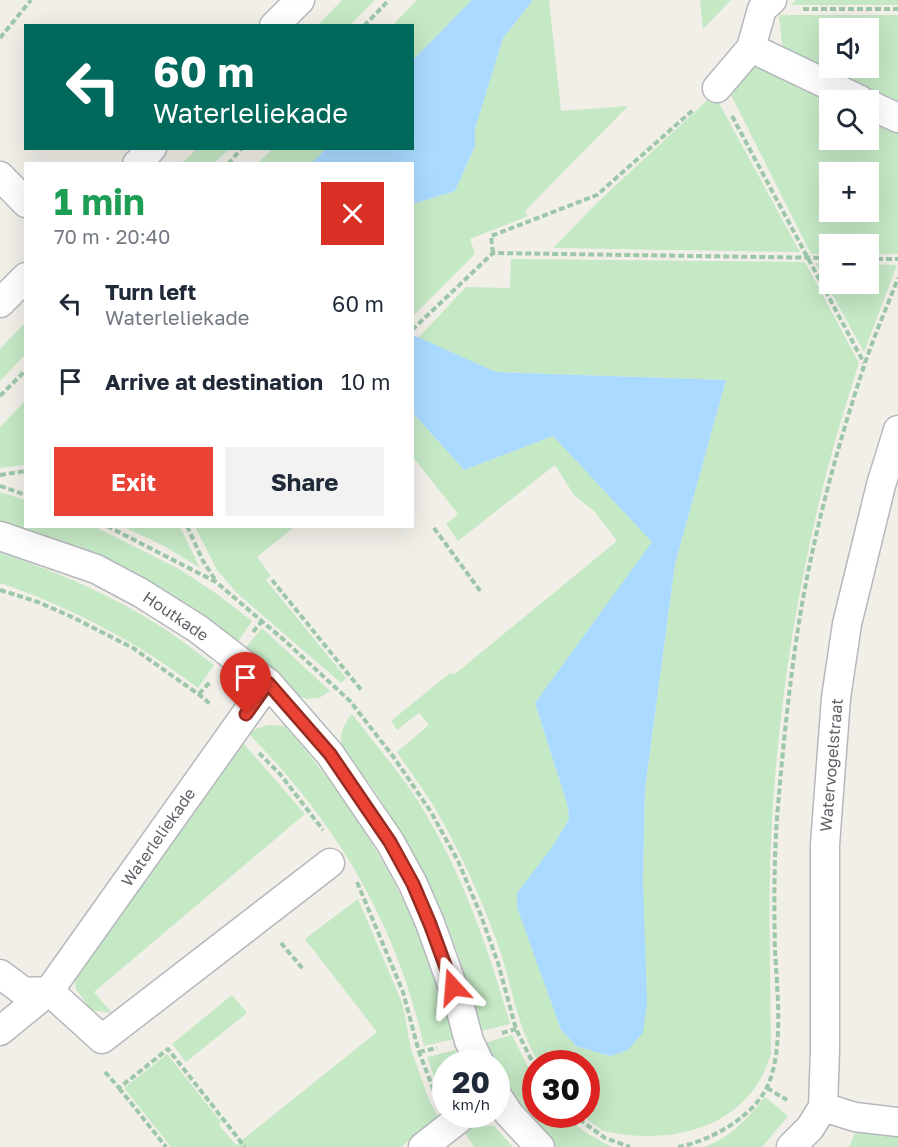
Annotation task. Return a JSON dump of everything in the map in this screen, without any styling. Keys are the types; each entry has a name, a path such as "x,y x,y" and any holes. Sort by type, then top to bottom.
{"street":[{"path":"276,24 300,0"},
{"path":"717,88 751,48 767,5"},
{"path":"751,48 839,90"},
{"path":"879,109 898,118"},
{"path":"139,162 150,150"},
{"path":"0,176 24,201"},
{"path":"0,303 24,278"},
{"name":"Watervogelstraat","path":"823,1107 825,845 836,698 847,624 881,485 898,430"},
{"name":"Houtkade","path":"0,536 96,569 132,588 198,629 268,683 330,754 390,842 413,884 430,924 473,1050"},
{"name":"Waterleliekade","path":"0,1031 48,991 268,683"},
{"path":"0,974 24,992 48,991 102,1039 336,858"},
{"path":"791,1147 810,1128 823,1107 855,1117 898,1122"},
{"path":"510,1115 540,1147"},
{"path":"423,1147 448,1128"}],"path":[{"path":"0,38 32,0"},
{"path":"366,24 389,0"},
{"path":"767,5 898,9"},
{"path":"493,253 491,236 597,195 717,88 865,364"},
{"path":"230,162 240,150"},
{"path":"414,328 493,253 819,258"},
{"path":"879,259 898,259"},
{"path":"0,396 24,372"},
{"path":"0,475 24,471"},
{"path":"0,486 24,494"},
{"path":"188,528 203,561 216,582"},
{"path":"434,528 481,592"},
{"path":"272,580 362,691"},
{"path":"0,590 38,602 133,648 201,696 280,774 371,913 403,992 425,1071 432,1088"},
{"path":"119,1088 168,1049 245,1147"},
{"path":"103,1070 166,1147"},
{"path":"678,1147 695,1143 723,1131 751,1107 767,1088 771,1075"},
{"path":"591,1128 605,1138 630,1147"}],"green space":[{"path":"342,0 375,0 351,24 319,24"},
{"path":"417,0 472,0 414,59 414,24 394,24"},
{"path":"533,0 549,0 561,111 628,106 525,211 528,216 470,239 475,254 414,315 414,204 455,191 475,146 475,129 503,38"},
{"path":"700,0 731,0 703,29"},
{"path":"796,0 898,0 898,5 791,5"},
{"path":"779,15 898,15 898,105 879,96 879,90 867,90 842,78 879,78 879,18 819,18 819,67 788,52 782,44"},
{"path":"751,62 819,95 819,150 879,150 879,121 898,130 898,254 879,254 879,234 819,234 819,254 811,254 728,89"},
{"path":"714,94 800,252 553,248 600,200"},
{"path":"196,150 228,150 215,162 183,162"},
{"path":"271,150 325,150 312,162 259,162"},
{"path":"511,259 805,262 819,288 819,294 822,294 859,363 815,521 803,574 785,682 770,856 771,1053 761,1078 746,1098 728,1114 682,1133 657,1136 630,1135 604,1131 600,1128 600,1053 610,1056 643,882 645,789 675,564 726,380 496,372 418,338 466,287 510,288"},
{"path":"879,264 897,265 864,352 832,294 879,294"},
{"path":"24,324 24,356 0,381 0,349"},
{"path":"24,402 24,465 0,468 0,427"},
{"path":"414,414 464,470 553,436 653,542 535,703 568,807 569,819 553,846 541,974 561,1030 576,1046 590,1050 531,1049 497,942 468,872 433,805 397,752 429,725 419,713 397,730 391,721 450,673 455,674 617,541 595,512 574,495 555,465 458,541 446,524 458,514 414,458"},
{"path":"0,492 24,500 24,528 97,528 179,569 252,621 236,644 0,523"},
{"path":"126,528 180,528 200,568 164,546"},
{"path":"196,528 293,528 257,557 271,576 266,580 346,678 341,683 237,593 217,570"},
{"path":"0,553 65,577 127,606 172,634 214,665 198,688 152,656 104,628 53,603 0,583"},
{"path":"262,628 330,691 319,698 308,699 294,695 244,650"},
{"path":"352,714 418,801 447,854 483,937 510,1024 481,1031 460,959 432,889 386,808 342,747 342,733"},
{"path":"268,725 285,726 345,802 379,856 422,942 454,1039 424,1046 412,1000 397,957 359,877 310,804 249,734"},
{"path":"243,743 305,814 94,992 112,1013 91,1010 76,989 74,972"},
{"path":"358,899 403,1006 411,1049 432,1106 432,1122 401,1147 171,1147 124,1088 167,1054 221,1122 219,1125 236,1145 377,1032 305,939"},
{"path":"232,995 247,1013 186,1062 172,1044"},
{"path":"512,1035 522,1055 522,1113 510,1097 510,1050 487,1050 484,1043"},
{"path":"432,1056 432,1071 427,1057"},
{"path":"765,1097 788,1116 762,1147 704,1147 730,1133"},
{"path":"466,1128 496,1128 513,1147 474,1147 463,1130"},
{"path":"536,1128 580,1128 612,1147 554,1147"},
{"path":"856,1131 898,1134 898,1147 849,1147"}],"water":[{"path":"472,0 533,0 503,38 475,129 475,146 455,191 414,204 414,162 312,162 325,150 414,150 414,59"},
{"path":"414,335 496,372 726,380 675,564 645,789 643,882 647,1002 643,1033 628,1050 610,1056 600,1053 600,1050 576,1046 561,1030 517,907 517,893 553,846 569,819 568,807 535,703 652,542 553,436 464,470 414,414"}],"route":[{"path":"246,714 268,683 330,754 390,842 413,884 453,987"}]}
